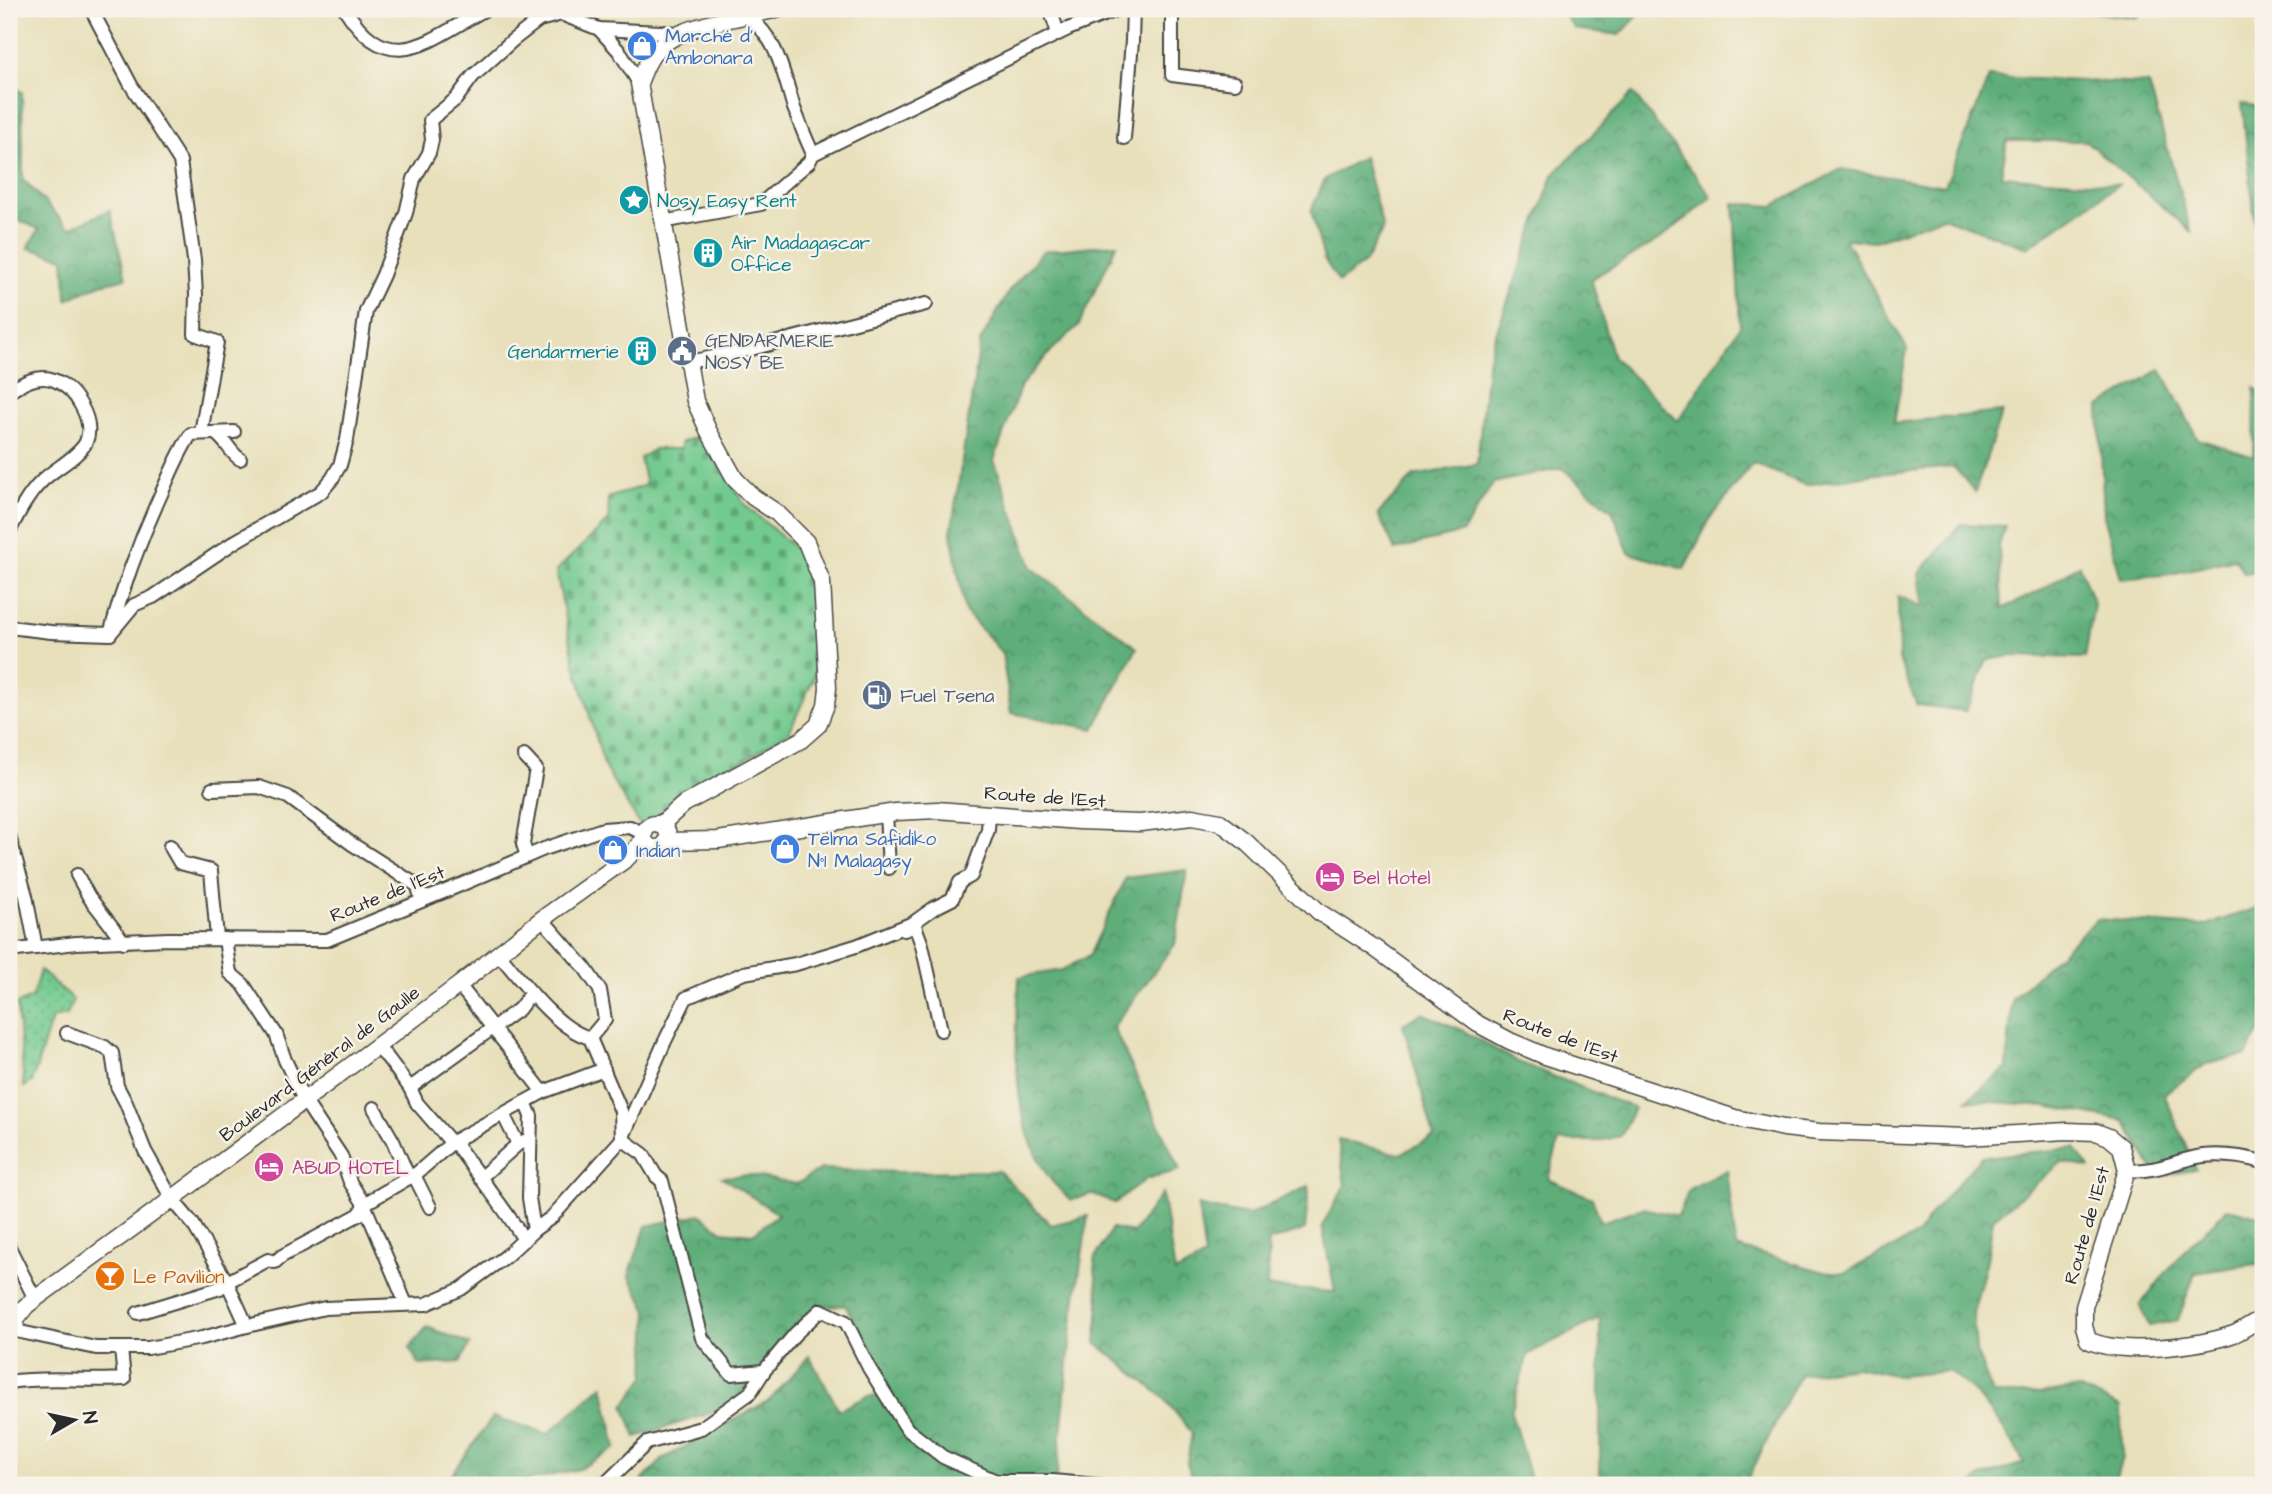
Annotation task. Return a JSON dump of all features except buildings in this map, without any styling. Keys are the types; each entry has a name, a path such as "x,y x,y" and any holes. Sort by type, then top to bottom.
{"main road":[{"path":"653,838 684,804 801,740 818,725 827,705 822,582 815,562 806,542 735,479 695,401 639,83 653,54 672,38 682,33 778,9"},
{"name":"Route de l'Est","path":"653,838 718,839 886,813 937,810 1102,822 1140,822 1192,817 1220,822 1246,842 1319,912 1373,947 1478,1024 1545,1056 1735,1118 1784,1128 1966,1137 2060,1131 2096,1132 2109,1137 2121,1147 2127,1170 2084,1307 2084,1326 2088,1340 2097,1345 2115,1348 2172,1346 2236,1333 2256,1321 2263,1320"},
{"name":"Boulevard Général de Gaulle","path":"17,1315 653,838"}],"street":[{"path":"91,9 131,86 180,161 194,260 194,334 217,342 201,433"},
{"path":"345,9 369,39 394,50 411,48 433,39 486,9"},
{"path":"1050,9 1058,33"},
{"path":"662,222 761,204 809,162 813,154 1058,33 1118,9"},
{"path":"1124,138 1133,9"},
{"path":"1172,9 1172,75 1235,83"},
{"path":"110,634 134,605 153,597 236,541 327,487 340,465 347,440 366,311 383,275 406,213 414,179 429,153 432,140 430,120 456,99 473,76 513,40 554,10 599,29 682,33"},
{"path":"747,17 767,36 773,48 813,154"},
{"path":"599,29 619,51 639,83"},
{"path":"688,362 735,353 926,304"},
{"path":"9,392 26,380 52,379 70,390 85,411 87,424 86,442 71,459 41,482 18,511 9,532"},
{"path":"110,634 124,581 182,447 191,434 234,432"},
{"path":"215,433 225,440 234,456 240,459"},
{"path":"9,626 51,632 110,634"},
{"path":"524,757 536,769 523,844 527,856"},
{"path":"212,789 259,788 288,797 352,844 418,886 421,900 438,894"},
{"path":"886,813 889,868"},
{"path":"897,932 952,899 960,883 971,876 988,830 989,814"},
{"name":"Route de l'Est","path":"9,951 76,943 221,938 327,940 527,856 603,830 630,827 653,838"},
{"path":"9,836 37,948"},
{"path":"170,846 180,863 211,871 221,938 230,973 243,984 276,1034 304,1100 341,1156 350,1182 364,1204 406,1304"},
{"path":"77,875 89,897 124,942"},
{"path":"542,919 585,968 600,990 605,1020 590,1038"},
{"path":"9,1247 17,1315 96,1348 148,1348 196,1340 325,1308 426,1304 461,1289 505,1257 565,1204 622,1139 686,998 744,973 796,964 915,926 922,945 941,1030"},
{"path":"499,954 546,1008 579,1035 590,1038"},
{"path":"458,985 543,1092"},
{"path":"410,1088 519,1009 531,993"},
{"path":"67,1032 105,1047 112,1053 117,1086 145,1151 172,1199 193,1224 227,1282 247,1326"},
{"path":"590,1038 621,1111 622,1139"},
{"path":"374,1046 387,1057 417,1102 450,1141 454,1141 500,1207 511,1218 523,1240"},
{"path":"138,1313 220,1288 268,1260 275,1262 360,1214 364,1204 412,1176 454,1141 543,1092 604,1069"},
{"path":"525,1102 531,1116 523,1141 534,1230"},
{"path":"374,1108 430,1207"},
{"path":"503,1114 523,1141"},
{"path":"622,1139 643,1154 662,1181 702,1338 731,1374 764,1371"},
{"path":"480,1178 523,1141"},
{"path":"2127,1170 2146,1172 2203,1156 2246,1157 2263,1162"},
{"path":"604,1485 647,1443 701,1428 750,1392 795,1334 821,1310 846,1322 869,1368 907,1429 943,1457 996,1481 1052,1481 1098,1485"},
{"path":"9,1382 32,1379 124,1379 121,1349"}],"green space":[{"path":"1559,9 1644,9 1620,35 1575,29"},
{"path":"2073,9 2145,9 2137,18"},
{"path":"1989,77 2149,84 2191,231 2086,141 2007,141 2001,176 2119,184 2027,248 1943,217 1875,241 1845,239 1907,349 1894,423 2002,412 1975,492 1954,467 1876,474 1805,485 1753,463 1710,519 1684,569 1629,553 1612,510 1562,468 1493,483 1463,532 1395,550 1378,514 1414,476 1477,464 1487,366 1493,342 1553,175 1633,93 1712,197 1659,240 1591,279 1613,357 1678,421 1740,326 1734,203 1773,206 1841,169 1945,186"},
{"path":"9,83 22,92 23,179 69,228 110,210 126,278 101,284 67,300 64,258 28,248 39,229 9,216"},
{"path":"2242,103 2263,108 2263,232 2256,232"},
{"path":"1364,157 1383,229 1365,262 1339,282 1324,259 1311,211 1325,179"},
{"path":"1117,244 1079,325 1021,385 994,460 1032,568 1137,648 1094,729 1011,713 1002,653 965,611 951,533 980,342 1010,290 1043,251"},
{"path":"2161,369 2198,439 2254,457 2255,388 2263,394 2263,572 2244,573 2235,559 2171,574 2121,579 2104,516 2099,407"},
{"path":"708,433 719,464 745,505 810,561 816,673 789,732 640,825 605,768 575,665 556,571 609,520 608,498 646,485 640,458 655,449 680,449 682,442"},
{"path":"1961,524 2005,526 1999,546 2002,609 2038,592 2079,565 2094,604 2085,658 2012,656 1987,660 1966,711 1917,705 1899,660 1898,596 1924,607 1919,574"},
{"path":"1187,870 1175,944 1113,1027 1180,1170 1146,1179 1115,1203 1092,1194 1070,1200 1050,1179 1035,1153 1021,1105 1017,1054 1019,977 1062,970 1089,956 1126,878"},
{"path":"2263,906 2263,1026 2246,1055 2206,1064 2164,1094 2196,1169 2157,1177 2125,1121 2046,1106 1967,1100 2007,1068 2012,999 2097,919 2203,926"},
{"path":"40,970 73,1000 67,1015 52,1018 32,1082 24,1087 17,1004 32,998"},
{"path":"1422,1013 1462,1030 1518,1062 1634,1108 1621,1136 1599,1141 1559,1141 1548,1179 1592,1198 1601,1222 1643,1208 1678,1216 1689,1189 1727,1170 1736,1247 1821,1271 1844,1273 1916,1236 1934,1210 1981,1157 2075,1148 2089,1168 2062,1162 1993,1219 1987,1260 1973,1313 1976,1351 1993,1394 2041,1394 2078,1388 2121,1407 2122,1457 2114,1485 1972,1485 1981,1477 2024,1463 2009,1437 1972,1390 1949,1371 1899,1376 1857,1367 1800,1374 1745,1485 1600,1485 1600,1318 1528,1354 1511,1412 1532,1485 1194,1485 1187,1463 1192,1433 1163,1397 1096,1343 1099,1302 1094,1260 1112,1228 1133,1233 1162,1193 1175,1273 1205,1257 1198,1206 1248,1215 1309,1186 1305,1230 1269,1241 1267,1287 1335,1292 1322,1226 1345,1185 1338,1140 1400,1154 1434,1137 1403,1024"},
{"path":"820,1169 900,1172 999,1171 1051,1225 1088,1216 1072,1324 1056,1485 638,1485 664,1458 770,1400 809,1356 839,1410 868,1396 893,1397 846,1306 817,1305 793,1328 730,1407 636,1437 624,1406 645,1376 648,1311 629,1275 646,1226 700,1214 722,1231 753,1234 778,1214 722,1177 748,1175 797,1184"},
{"path":"2227,1209 2263,1217 2263,1269 2256,1264 2195,1273 2178,1320 2149,1326 2140,1305 2180,1255"},
{"path":"427,1327 470,1344 460,1362 420,1365 409,1348"},
{"path":"603,1385 616,1448 579,1469 511,1485 444,1485 493,1417 548,1434"}],"place":[{"name":"Marché d' Ambonara","path":"642,46"},
{"name":"Nosy Easy Rent","path":"634,200"},
{"name":"Air Madagascar Office","path":"708,253"},
{"name":"Gendarmerie","path":"642,351"},
{"name":"GENDARMERIE NOSY BE","path":"682,351"},
{"name":"Fuel Tsena","path":"877,695"},
{"name":"Telma Safidiko N°1 Malagasy","path":"785,849"},
{"name":"Indian","path":"613,850"},
{"name":"Bel Hotel","path":"1330,877"},
{"name":"ABUD HOTEL","path":"269,1167"},
{"name":"Le Pavilion","path":"110,1276"}]}
